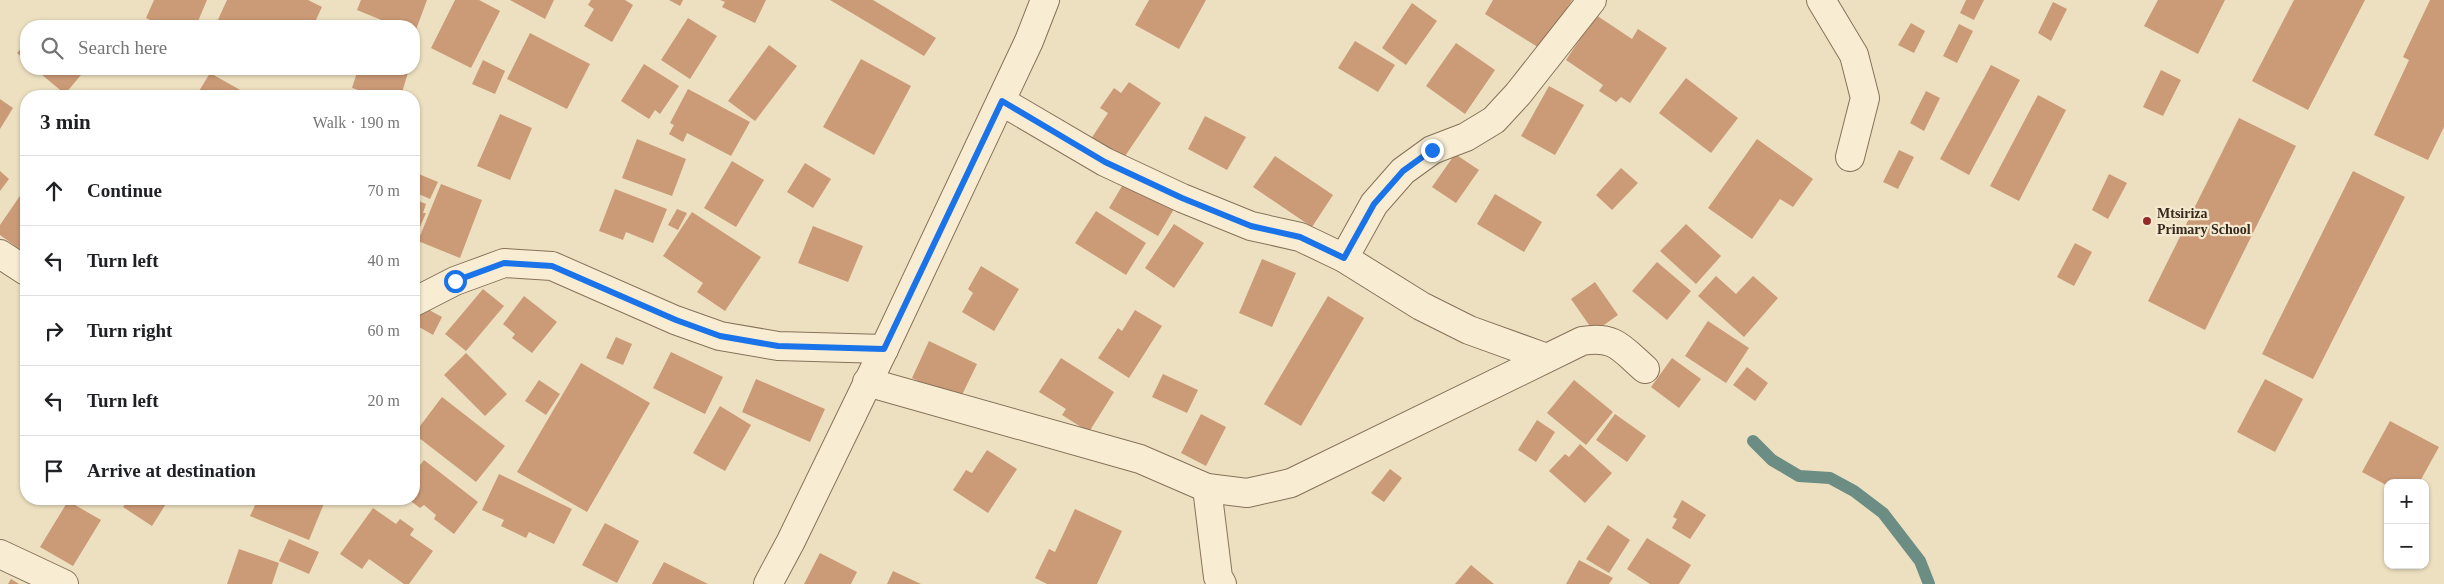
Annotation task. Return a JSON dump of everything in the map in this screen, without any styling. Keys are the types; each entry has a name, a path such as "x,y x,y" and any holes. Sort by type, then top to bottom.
{"street":[{"path":"768,584 791,541 1002,101 1030,40 1045,0"},
{"path":"1344,258 1374,204 1403,171 1432,150 1466,137 1494,120 1518,94 1592,0"},
{"path":"1821,0 1854,55 1864,98 1850,157"},
{"path":"1002,101 1105,162 1182,198 1251,226 1300,237 1344,258 1421,306 1469,330 1544,357"},
{"path":"0,254 20,267"},
{"path":"420,299 455,281 504,263 552,266 676,320 720,336 778,346 884,349"},
{"path":"867,382 1140,459 1207,488 1247,493 1290,483 1418,422 1544,357 1582,341 1599,338 1613,342 1645,369"},
{"path":"1207,488 1218,577 1222,584"},
{"path":"0,554 64,584"}],"building":[{"path":"154,0 207,0 199,20 150,20 146,18"},
{"path":"227,0 308,0 322,7 316,20 218,20"},
{"path":"361,0 427,0 420,20 381,20 357,10"},
{"path":"455,0 479,0 500,11 471,68 431,48"},
{"path":"510,0 554,0 545,19"},
{"path":"591,0 625,0 633,5 612,42 584,26 594,9 588,5"},
{"path":"669,0 683,0 680,6"},
{"path":"720,0 766,0 755,23 722,7 725,2"},
{"path":"830,0 873,0 936,38 924,56"},
{"path":"1149,0 1206,0 1179,49 1135,25"},
{"path":"1493,0 1572,0 1541,49 1485,14"},
{"path":"1966,0 1984,0 1974,20 1960,13"},
{"path":"2158,0 2225,0 2198,54 2144,26"},
{"path":"2294,0 2365,0 2308,110 2252,81"},
{"path":"2430,0 2444,0 2444,127 2428,160 2374,135 2409,60 2403,57"},
{"path":"2053,2 2067,9 2051,41 2038,33"},
{"path":"1412,3 1437,21 1406,65 1382,48"},
{"path":"1596,15 1632,39 1638,29 1667,48 1630,103 1621,97 1616,102 1599,91 1603,85 1566,60"},
{"path":"688,18 717,36 690,79 661,60"},
{"path":"1911,23 1925,31 1914,53 1898,45"},
{"path":"1959,24 1973,31 1957,63 1943,56"},
{"path":"530,33 590,64 567,109 507,79"},
{"path":"1355,41 1395,65 1378,92 1338,68"},
{"path":"1456,43 1495,70 1465,114 1426,86"},
{"path":"769,45 797,66 755,121 728,101"},
{"path":"861,59 911,86 874,155 823,127"},
{"path":"483,60 505,71 495,94 472,84"},
{"path":"644,64 679,86 660,114 655,110 649,119 621,101"},
{"path":"1991,65 2020,80 1969,175 1940,159"},
{"path":"2161,70 2181,80 2163,116 2143,107"},
{"path":"42,75 81,75 68,90 60,90"},
{"path":"209,75 214,75 240,90 200,90"},
{"path":"356,75 407,75 403,90 358,90 352,88"},
{"path":"1686,78 1738,118 1711,153 1659,113"},
{"path":"1129,82 1161,103 1121,162 1089,142 1108,113 1100,108 1114,88 1121,93"},
{"path":"1549,86 1584,105 1555,155 1521,136"},
{"path":"688,89 750,122 731,156 687,133 683,142 669,134 674,125 670,123"},
{"path":"1926,91 1940,98 1924,131 1910,123"},
{"path":"2038,95 2066,110 2019,201 1990,186"},
{"path":"0,99 13,108 0,129"},
{"path":"500,114 532,128 510,180 477,166"},
{"path":"1205,116 1246,137 1227,170 1188,149"},
{"path":"2239,118 2296,146 2205,330 2148,301"},
{"path":"637,139 686,159 672,196 622,178"},
{"path":"1757,139 1813,179 1793,207 1780,199 1752,239 1708,208"},
{"path":"1899,150 1914,157 1898,189 1883,182"},
{"path":"1455,154 1479,170 1456,203 1432,187"},
{"path":"1275,156 1333,195 1312,227 1253,187"},
{"path":"732,161 764,180 736,227 704,208"},
{"path":"805,163 831,179 813,208 787,192"},
{"path":"1621,168 1638,183 1612,210 1596,195"},
{"path":"0,171 9,179 0,191"},
{"path":"2353,171 2405,197 2313,379 2262,354"},
{"path":"420,174 438,182 430,199 420,195"},
{"path":"2109,174 2127,183 2108,219 2092,210"},
{"path":"1128,176 1177,204 1158,236 1109,208"},
{"path":"441,184 482,200 460,258 420,242 420,236"},
{"path":"615,189 667,209 653,243 626,232 623,240 599,231"},
{"path":"1495,194 1542,222 1524,252 1477,224"},
{"path":"20,196 20,249 0,235 0,225"},
{"path":"420,202 426,204 423,213 426,213 420,227"},
{"path":"677,209 687,213 678,230 668,225"},
{"path":"1096,211 1146,243 1126,275 1075,243"},
{"path":"692,212 761,257 725,311 697,292 703,283 663,256"},
{"path":"1174,224 1204,243 1174,288 1145,268"},
{"path":"1686,224 1721,256 1696,284 1660,251"},
{"path":"813,226 863,246 848,282 798,263"},
{"path":"2075,243 2092,252 2074,286 2057,277"},
{"path":"1262,259 1296,273 1272,327 1239,313"},
{"path":"1657,262 1691,291 1667,320 1632,291"},
{"path":"981,266 1019,289 994,331 962,312 973,293 968,289"},
{"path":"1716,276 1736,294 1753,276 1778,298 1744,337 1698,296"},
{"path":"1595,282 1618,315 1594,332 1571,299"},
{"path":"483,289 504,306 466,351 445,334"},
{"path":"524,296 557,322 532,353 512,338 515,334 503,324"},
{"path":"1328,296 1364,318 1301,426 1264,404"},
{"path":"420,305 442,317 433,335 420,327"},
{"path":"1135,310 1162,326 1129,378 1098,358 1118,328 1122,331"},
{"path":"1708,321 1749,348 1726,383 1685,356"},
{"path":"616,337 632,344 623,365 606,358"},
{"path":"929,341 977,364 959,401 912,378"},
{"path":"671,352 723,377 705,414 653,388"},
{"path":"466,353 507,394 485,416 444,375"},
{"path":"1061,358 1114,392 1089,432 1062,415 1066,409 1039,392"},
{"path":"1672,358 1701,379 1679,408 1651,387"},
{"path":"581,363 650,403 587,512 517,472"},
{"path":"1747,367 1768,383 1755,401 1733,385"},
{"path":"1163,374 1198,390 1187,413 1152,397"},
{"path":"756,379 825,409 810,442 742,412"},
{"path":"2265,379 2303,399 2275,452 2237,432"},
{"path":"539,380 560,394 546,415 525,401"},
{"path":"1574,380 1613,412 1586,445 1547,413"},
{"path":"442,397 505,446 476,482 420,439 420,426"},
{"path":"720,406 751,425 725,471 693,453"},
{"path":"1201,414 1226,427 1206,466 1181,453"},
{"path":"1615,414 1646,436 1627,462 1596,440"},
{"path":"1537,420 1555,432 1536,462 1518,450"},
{"path":"2390,421 2439,447 2421,479 2384,479 2384,484 2362,472"},
{"path":"1580,444 1612,473 1585,503 1549,471 1565,454 1569,457"},
{"path":"987,450 1017,469 988,513 953,490 966,470 972,473"},
{"path":"424,460 478,502 454,534 434,519 436,515 424,505 420,508 416,505 420,505 420,465"},
{"path":"1390,469 1402,478 1384,502 1371,493"},
{"path":"499,474 572,509 554,544 529,532 526,538 501,526 504,520 482,510"},
{"path":"1682,500 1706,515 1690,539 1672,528 1677,519 1673,517"},
{"path":"66,505 75,505 101,520 73,566 40,547"},
{"path":"124,505 165,505 152,526 123,507"},
{"path":"255,505 323,505 309,540 250,516"},
{"path":"373,508 396,524 400,519 414,529 410,535 433,551 409,584 404,584 369,559 362,569 340,554"},
{"path":"1075,509 1122,531 1097,584 1047,584 1035,578 1049,549 1055,552"},
{"path":"605,523 639,541 617,583 582,565"},
{"path":"1608,525 1630,540 1609,573 1586,559"},
{"path":"1647,538 1691,565 1679,584 1650,584 1627,569"},
{"path":"289,539 319,552 309,574 279,561"},
{"path":"239,549 279,563 272,584 227,584"},
{"path":"820,553 857,572 851,584 804,584"},
{"path":"1579,560 1613,578 1609,584 1566,584"},
{"path":"664,562 708,584 652,584"},
{"path":"1471,565 1494,584 1455,584"},
{"path":"893,571 921,584 887,584"},
{"path":"11,579 19,584 8,584"}],"waterway":[{"path":"1753,441 1772,460 1799,476 1830,478 1854,491 1883,513 1920,561 1929,584"}],"place":[{"name":"Mtsiriza Primary School","path":"2147,221"}],"route":[{"path":"455,281 504,263 552,266 676,320 720,336 778,346 846,346 884,349 1002,101 1105,162 1182,198 1251,226 1300,237 1344,258 1374,204 1403,171 1432,150"}]}
